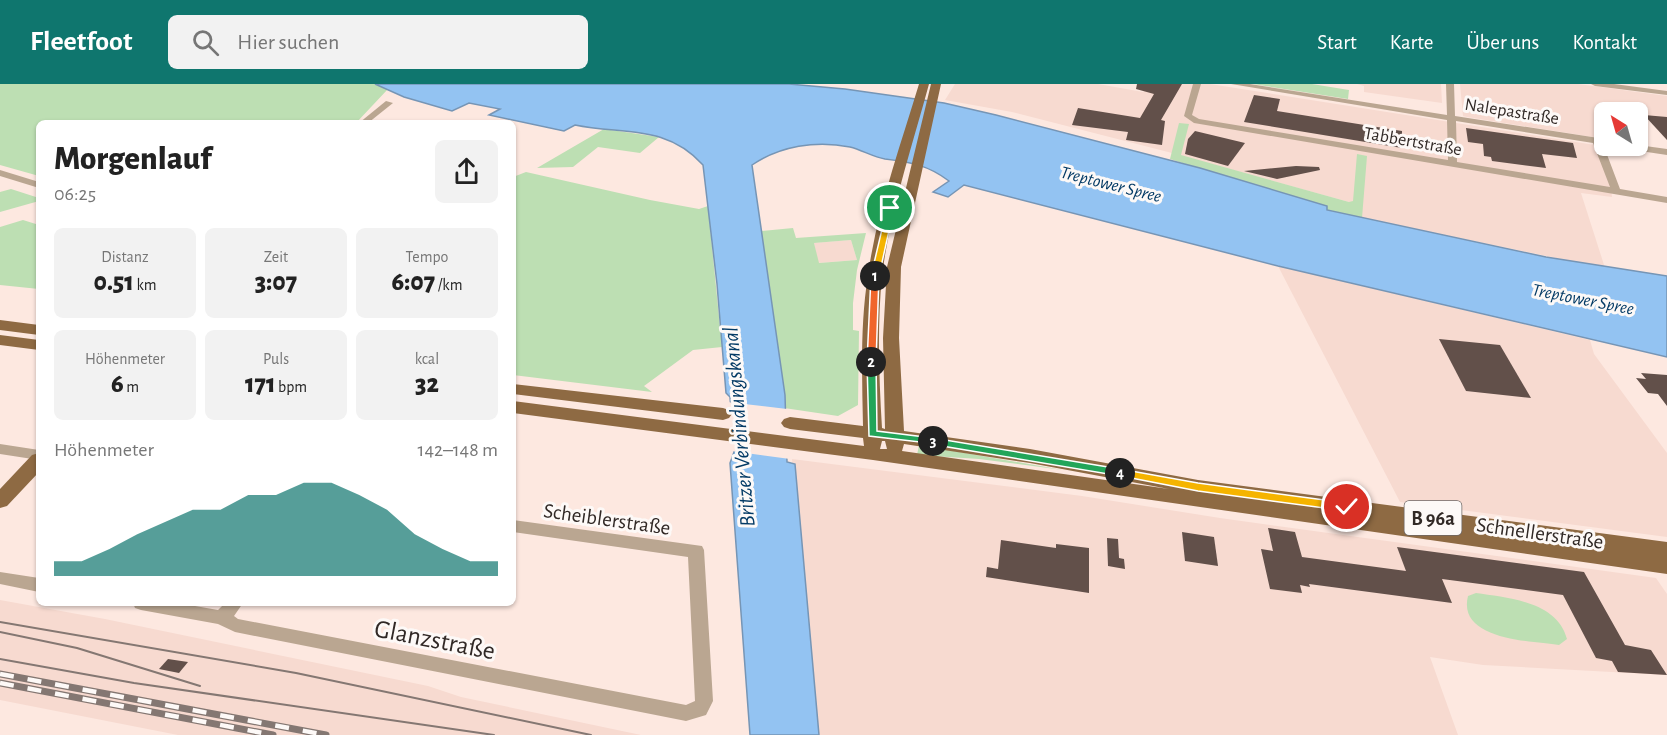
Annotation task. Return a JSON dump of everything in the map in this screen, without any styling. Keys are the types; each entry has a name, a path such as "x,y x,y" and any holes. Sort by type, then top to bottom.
{"main road":[{"path":"873,454 872,312 881,242 924,84"},
{"path":"896,458 891,314 899,239 936,84"},
{"path":"0,325 36,330"},
{"path":"0,340 36,345"},
{"path":"516,389 723,414"},
{"path":"635,403 654,426"},
{"name":"B 96a","path":"516,407 792,445 1198,494"},
{"name":"B 96a","path":"790,423 1030,456 1198,494"},
{"path":"0,501 36,463"},
{"name":"Schnellerstraße","path":"1198,494 1667,550"},
{"name":"Schnellerstraße","path":"1198,494 1667,566"}],"street":[{"name":"Tabbertstraße","path":"1197,84 1188,116 1197,122 1667,200"},
{"name":"Nalepastraße","path":"1235,84 1594,140"},
{"path":"1450,84 1453,165"},
{"path":"1595,84 1667,93"},
{"path":"367,120 388,103"},
{"path":"1648,149 1667,152"},
{"path":"1605,156 1616,192"},
{"path":"0,173 36,184"},
{"path":"0,449 36,455"},
{"name":"Scheiblerstraße","path":"516,526 685,551 696,550 705,701 702,707 695,712 686,713"},
{"path":"0,578 36,584"},
{"name":"Glanzstraße","path":"157,606 222,618 235,626 686,713"},
{"path":"222,618 232,606"}],"shaded area":[{"path":"955,84 1098,84 1143,92 1150,84 1210,84 1594,145 1594,156 1599,156 1611,187 1612,197 1581,193 1605,268 1362,218 1349,202 1012,112 945,100"},
{"path":"1357,84 1441,84 1442,103 1364,92 1364,86"},
{"path":"1460,84 1578,84 1667,96 1667,140 1648,118 1648,102 1594,102 1594,137 1463,116"},
{"path":"851,240 857,260 818,263 814,243"},
{"path":"1278,266 1590,340 1594,354 1667,453 1667,537 1400,502"},
{"path":"792,459 1082,496 1220,518 1656,578 1667,594 1667,675 1483,665 1430,657 1458,735 819,735"},
{"path":"0,600 105,619 428,686 461,697 641,735 178,735 0,700"}],"green space":[{"path":"0,84 375,84 388,89 359,120 36,120 36,175 0,165"},
{"path":"1253,84 1312,84 1349,90 1348,99"},
{"path":"1179,123 1189,124 1181,155 1349,202 1353,201 1357,154 1367,156 1362,218 1327,210 1170,159"},
{"path":"604,129 659,137 640,153 598,147 573,167 537,168"},
{"path":"526,172 650,200 699,209 708,206 722,347 693,350 644,386 652,392 516,375 516,176"},
{"path":"11,189 36,197 36,202 0,212 0,192"},
{"path":"23,220 36,224 36,289 0,285 0,227"},
{"path":"793,228 796,238 866,233 857,270 853,303 853,330 859,331 858,405 838,416 784,408 785,395 761,231","holes":["851,240 857,260 819,263 814,243"]},
{"path":"919,445 1063,470 979,459 917,455"},
{"path":"1476,593 1516,600 1542,609 1562,626 1567,639 1559,645 1499,636 1485,630 1474,622 1468,611 1468,596"}],"water":[{"path":"375,84 789,84 845,89 944,103 1200,168 1327,206 1327,210 1546,257 1667,276 1667,357 1278,266 964,185 948,197 933,192 949,181 934,171 911,163 881,158 850,147 811,145 774,153 752,165 785,395 787,462 795,464 819,735 750,735 730,463 734,452 730,397 726,393 717,284 703,165 689,152 674,143 643,133 575,125 564,131 489,115 500,109 469,103 452,111 404,97"}],"pier":[{"path":"727,402 787,409 790,459 731,451"}],"building":[{"path":"1137,84 1182,84 1161,120 1165,121 1162,145 1126,140 1128,132 1072,125 1078,108 1140,118 1154,94 1136,89"},
{"path":"1254,95 1280,99 1277,111 1402,131 1402,148 1244,122"},
{"path":"1648,115 1667,117 1667,140 1648,119"},
{"path":"1466,128 1573,143 1577,158 1542,154 1546,168 1492,161 1491,157 1484,156 1483,144 1468,142"},
{"path":"1195,131 1245,143 1228,166 1185,154 1188,139"},
{"path":"1296,166 1319,167 1320,170 1277,179 1244,171"},
{"path":"1439,339 1500,345 1531,398 1466,391"},
{"path":"1641,373 1667,375 1667,406 1658,394 1648,393 1636,378 1646,379"},
{"path":"1268,528 1295,532 1302,557 1406,571 1397,547 1584,572 1625,645 1651,650 1667,675 1618,672 1612,661 1596,658 1563,595 1442,579 1452,603 1309,584 1310,587 1300,585 1302,593 1270,589 1261,549 1273,551"},
{"path":"1182,532 1214,537 1218,566 1185,561"},
{"path":"1107,538 1118,539 1119,558 1124,559 1125,569 1108,566"},
{"path":"1001,540 1056,548 1056,544 1089,548 1089,593 986,577 987,567 998,569"},
{"path":"168,659 188,662 179,673 159,669"}],"tram line":[{"path":"0,622 296,673 591,735"},
{"path":"0,632 77,648 200,686"},
{"path":"0,659 134,683 494,735"}],"railway":[{"path":"0,674 326,735"},
{"path":"0,683 273,735"}],"route":[{"path":"890,208 881,242 873,294 872,433 1030,456 1198,487 1347,507"}],"water label":[{"name":"Treptower Spree","path":"1111,184"},
{"name":"Treptower Spree","path":"1583,299"},
{"name":"Britzer Verbindungskanal","path":"738,427"}]}
